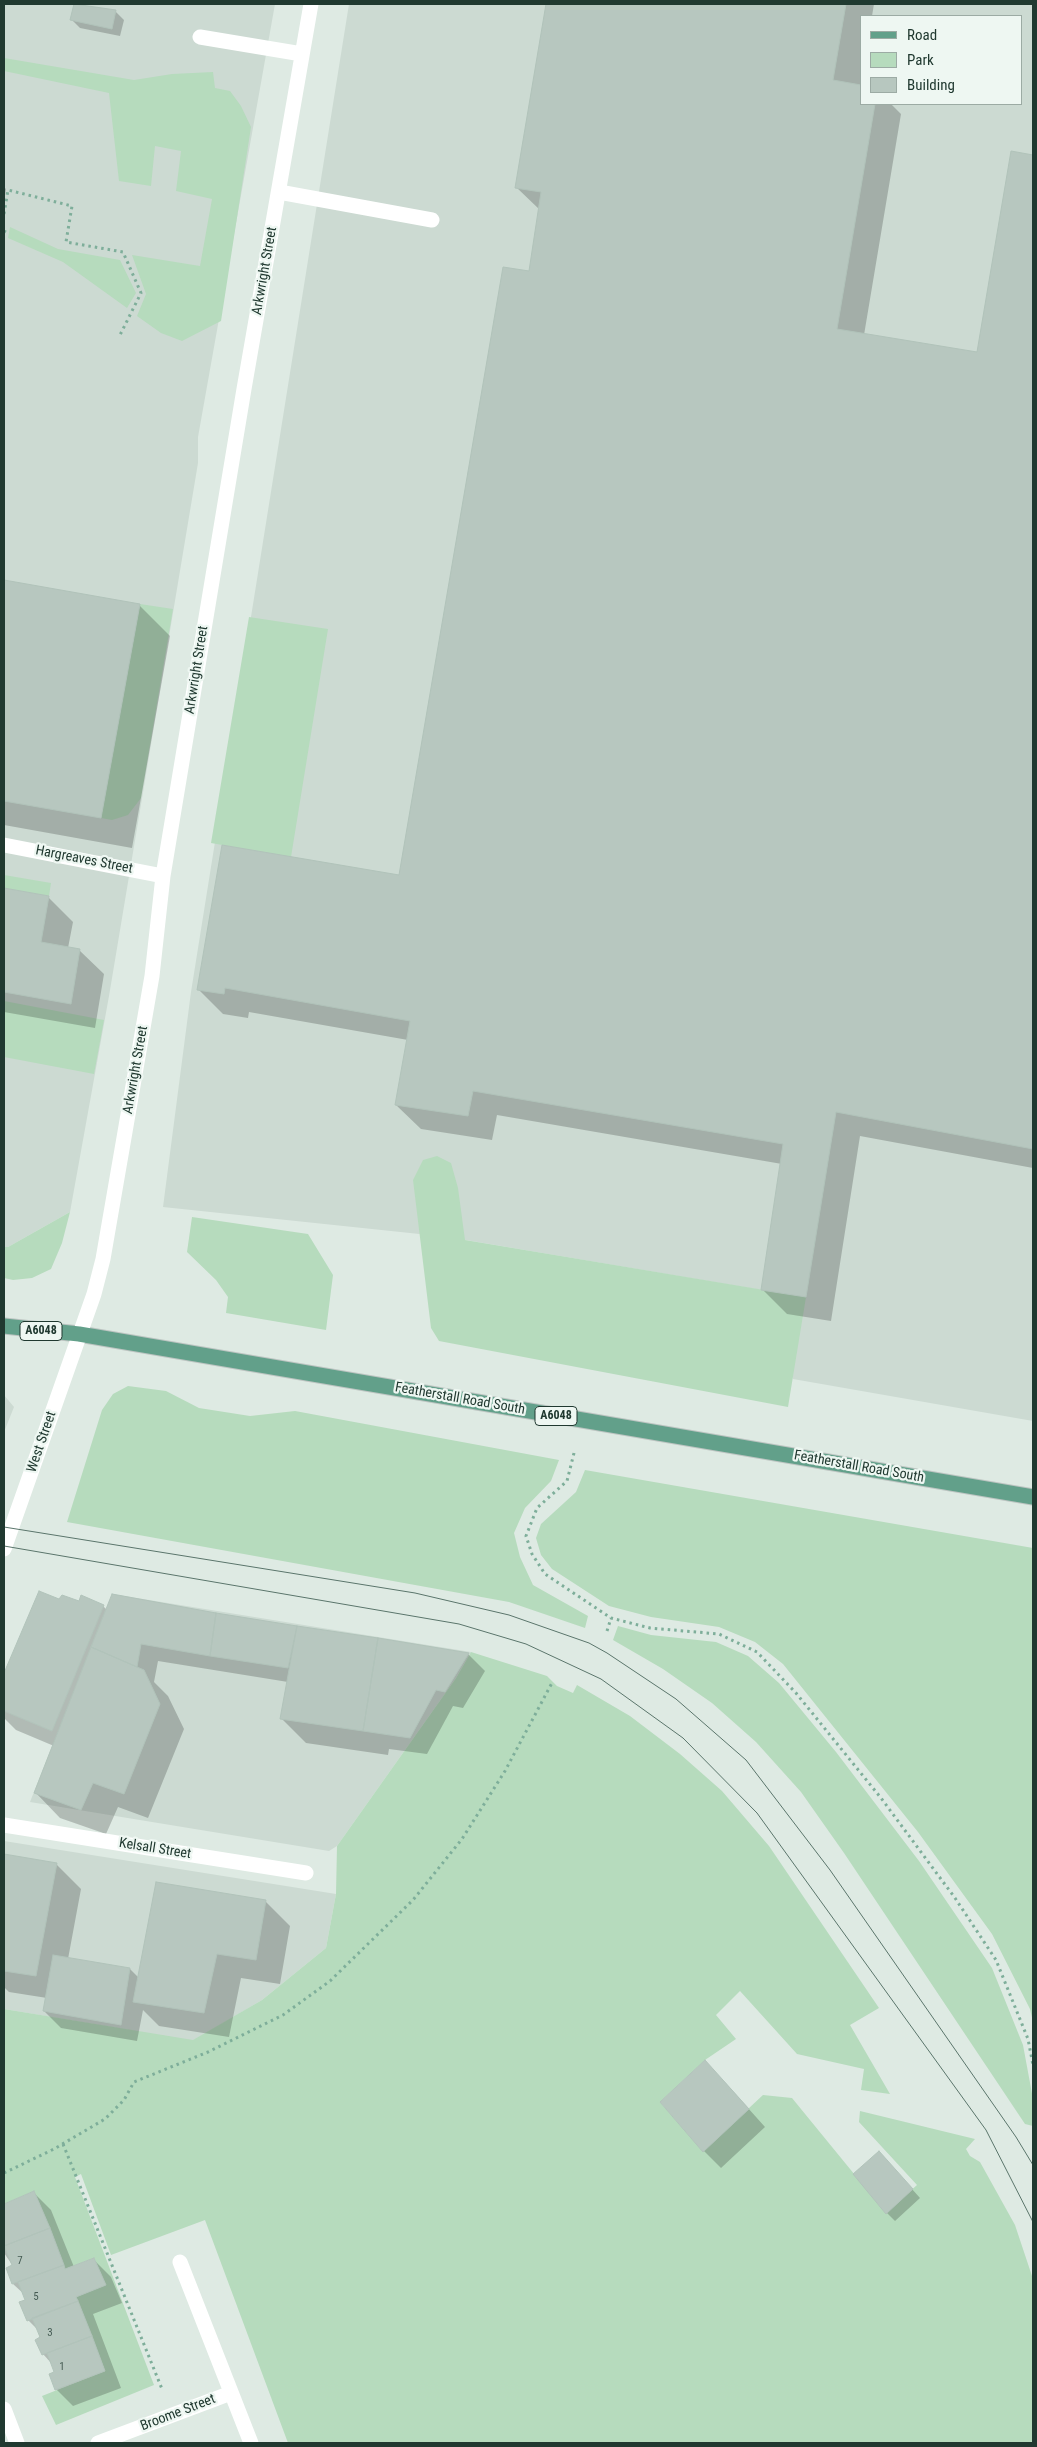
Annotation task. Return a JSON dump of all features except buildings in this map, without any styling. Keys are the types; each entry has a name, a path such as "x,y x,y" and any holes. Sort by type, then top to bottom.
{"main road":[{"name":"Featherstall Road South","path":"4,1326 79,1334 1033,1497"}],"street":[{"name":"Arkwright Street","path":"79,1334 94,1294 103,1259 152,976 164,876 244,389 310,4"},
{"path":"200,37 302,54"},
{"path":"279,192 432,220"},
{"name":"Hargreaves Street","path":"4,844 164,876"},
{"name":"West Street","path":"4,1549 79,1334"},
{"name":"Kelsall Street","path":"4,1825 306,1873"},
{"name":"Broome Street","path":"180,2262 251,2443"},
{"name":"Broome Street","path":"98,2443 231,2393"},
{"path":"4,2409 17,2443"}],"path":[{"path":"4,214 8,190 72,206 66,242 123,252 141,293 119,337"},
{"path":"574,1453 566,1481 537,1508 526,1536 532,1554 545,1574 611,1618 650,1628 720,1634 757,1652 796,1693 882,1798 955,1898 996,1960 1028,2039 1033,2065"},
{"path":"607,1631 611,1618"},
{"path":"4,2173 63,2144 105,2119 124,2100 134,2082 208,2052 283,2015 330,1981 367,1947 413,1900 462,1839 505,1771 553,1681"},
{"path":"63,2144 163,2392"}],"shaded area":[{"path":"4,4 275,4 198,437 198,463 109,996 70,1212 8,1247 4,1247"},
{"path":"349,4 1033,4 1033,1421 793,1379 761,1290 448,1237 163,1207 191,992"},
{"path":"4,1395 14,1407 4,1432"},
{"path":"112,1594 471,1652 456,1678 337,1846 329,1851 30,1802"},
{"path":"4,1841 336,1894 326,1948 262,2000 193,2041 4,2009"}],"green space":[{"path":"4,58 134,80 172,74 213,72 215,88 230,91 241,106 251,127 221,321 182,341 161,333 137,316 146,294 132,255 200,266 212,199 176,191 181,151 155,146 151,186 119,181 109,93 4,71"},
{"path":"10,227 58,249 120,260 136,293 127,308 63,262 8,238"},
{"path":"140,604 173,609 141,798 128,815 112,820 101,818"},
{"path":"249,617 328,629 291,857 211,843"},
{"path":"4,875 51,883 49,896 4,888"},
{"path":"4,1001 104,1020 94,1074 4,1057"},
{"path":"437,1156 451,1163 458,1188 465,1240 806,1297 788,1407 439,1341 431,1328 413,1180 423,1160"},
{"path":"70,1212 62,1243 51,1269 32,1278 13,1280 4,1278 4,1247 8,1247"},
{"path":"192,1217 308,1234 333,1275 326,1330 226,1313 228,1297 216,1280 187,1252"},
{"path":"128,1386 166,1391 199,1408 250,1416 295,1411 559,1460 551,1481 525,1508 514,1533 520,1557 533,1585 588,1616 585,1628 509,1602 67,1522 102,1410 113,1394"},
{"path":"585,1470 1033,1548 1033,2022 1030,2009 992,1934 918,1832 783,1664 755,1642 719,1627 651,1617 609,1606 552,1569 541,1555 536,1538 541,1524 576,1492"},
{"path":"618,1626 651,1635 716,1642 748,1656 779,1683 836,1752 919,1861 992,1968 1023,2045 1033,2099 1033,2126 1025,2124 844,1853 801,1792 756,1742 712,1703 663,1669 613,1640"},
{"path":"471,1652 547,1676 557,1686 573,1693 577,1685 630,1716 680,1754 722,1791 769,1846 879,2008 850,2025 890,2094 861,2090 864,2069 797,2054 740,1991 716,2015 736,2039 705,2060 660,2102 703,2151 763,2095 792,2098 886,2213 917,2185 859,2122 860,2111 975,2139 966,2149 970,2156 980,2162 1015,2225 1033,2279 1033,2443 288,2443 205,2220 111,2255 81,2174 75,2177 154,2385 56,2425 42,2396 105,2371 76,2297 105,2285 94,2258 65,2269 34,2191 4,2204 4,2009 193,2040 262,2000 326,1948 336,1894 337,1846 456,1678"}],"tram line":[{"path":"4,1527 415,1593 509,1615 589,1643 607,1653 676,1699 746,1760 830,1870 1016,2137 1033,2165"},
{"path":"4,1546 459,1624 526,1644 601,1679 683,1738 757,1813 986,2130 1033,2222"}]}
